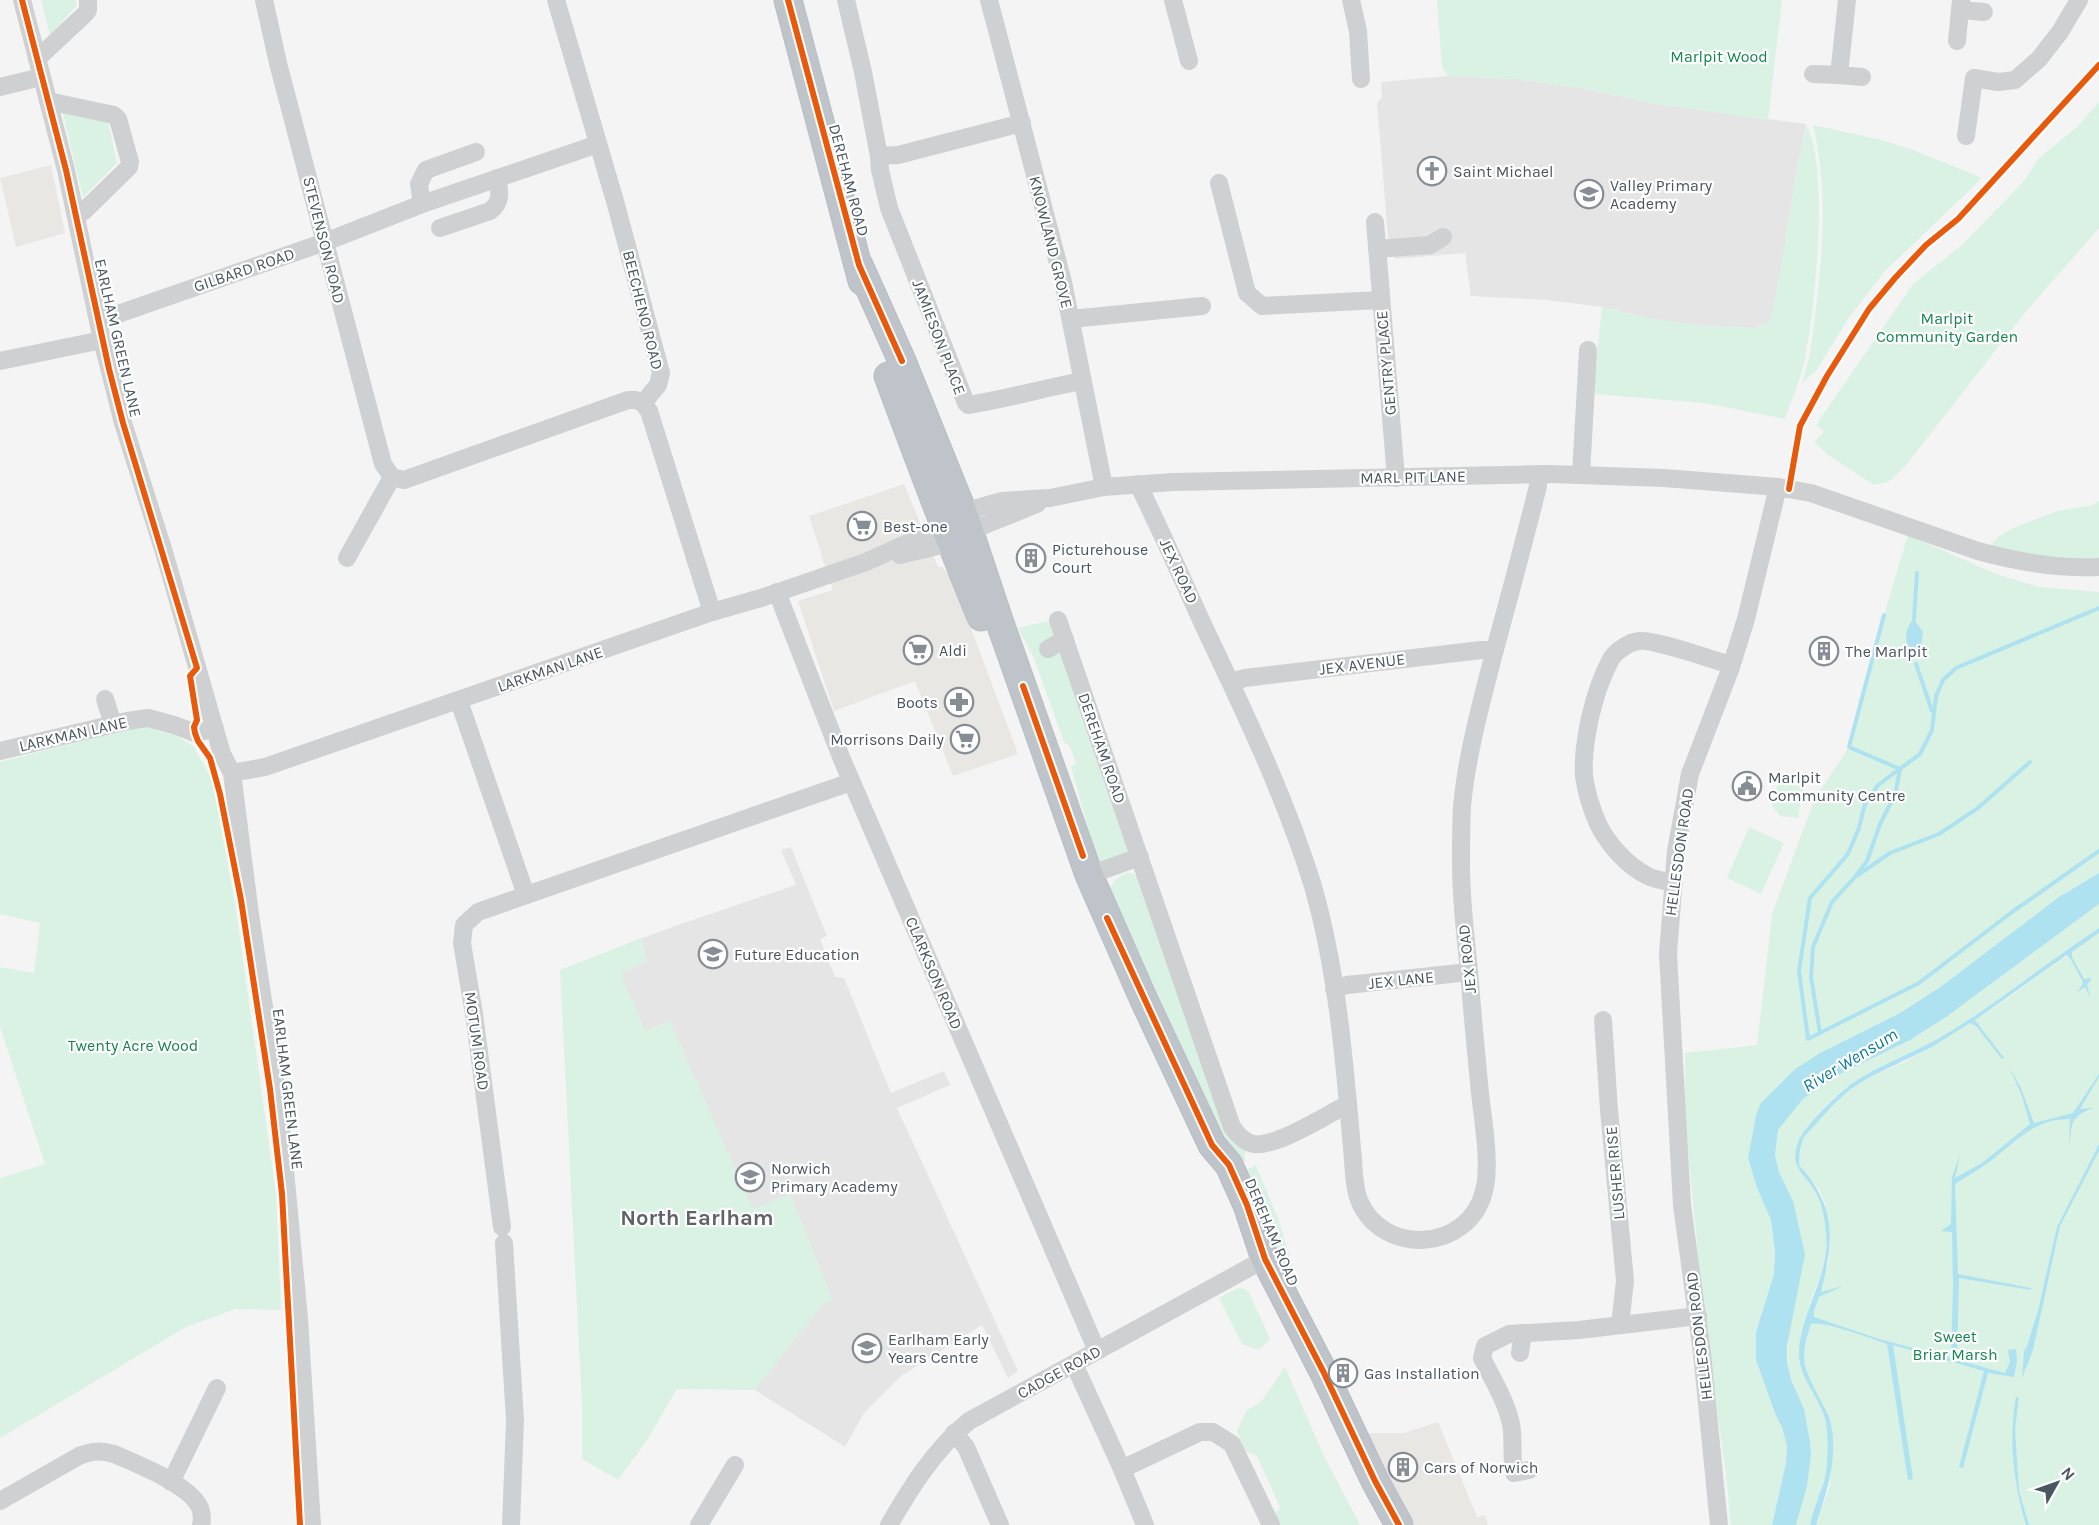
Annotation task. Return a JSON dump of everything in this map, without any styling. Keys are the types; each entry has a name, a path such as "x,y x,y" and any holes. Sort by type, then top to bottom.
{"highway":[{"name":"DEREHAM ROAD","path":"788,0 859,265 902,361 956,528 1043,745 1089,875 1143,998 1212,1145 1216,1172 1242,1231 1265,1259 1399,1525"}],"street":[{"name":"EARLHAM GREEN LANE","path":"22,0 76,214 102,340 123,423 164,552 214,729 222,754 232,773 250,914 279,1107 299,1318 312,1525"},
{"path":"37,58 85,14 88,10 88,0"},
{"name":"STEVENSON ROAD","path":"264,0 278,63 383,464 392,477"},
{"name":"BEECHENO ROAD","path":"556,0 656,346 661,373 658,385 643,403"},
{"name":"JAMIESON PLACE","path":"846,0 863,72 879,156 879,170 889,208 966,403 968,405 980,403 1040,388 1082,381"},
{"name":"KNOWLAND GROVE","path":"989,0 1071,318 1104,487"},
{"path":"1173,0 1189,62"},
{"path":"1351,0 1358,31 1361,79"},
{"path":"1839,75 1847,0"},
{"path":"1966,136 1975,70 1998,82 2015,80 2039,59 2060,32 2079,0"},
{"path":"1956,41 1961,5 1984,12"},
{"path":"1813,74 1862,77"},
{"path":"0,87 41,77"},
{"path":"48,101 114,115 118,119 130,162 129,167 84,211 76,214"},
{"path":"879,156 898,155 1022,123"},
{"name":"GILBARD ROAD","path":"98,321 325,242 422,204 598,144"},
{"path":"422,204 419,184 426,170 476,152"},
{"path":"440,228 496,207 500,200 497,178"},
{"path":"1219,183 1247,293 1262,306 1381,300"},
{"name":"GENTRY PLACE","path":"1375,222 1396,478"},
{"path":"1377,249 1430,245 1443,237"},
{"path":"1071,318 1202,306"},
{"path":"0,361 102,340"},
{"path":"1581,474 1578,370 1588,350"},
{"path":"347,558 392,477 404,480 549,421 628,400 636,400 643,403 651,417 712,612"},
{"name":"JEX ROAD","path":"1138,484 1262,751 1312,886 1334,989 1356,1188 1360,1204 1374,1222 1388,1232 1399,1237 1429,1240 1454,1233 1464,1224 1479,1205 1487,1173 1461,874 1462,806 1470,752 1538,486 1538,474"},
{"name":"MARL PIT LANE","path":"956,528 1050,498 1104,487 1138,484 1581,474 1778,487"},
{"path":"1778,487 1834,499 2006,559 2060,567 2099,567"},
{"name":"HELLESDON ROAD","path":"1719,1525 1698,1316 1682,1205 1668,954 1669,922 1676,851 1690,774 1731,665 1750,604 1778,487"},
{"name":"LARKMAN LANE","path":"232,773 266,767 712,612 866,562 922,551 956,528"},
{"name":"CLARKSON ROAD","path":"777,592 851,782 1097,1351"},
{"name":"DEREHAM ROAD","path":"1058,620 1232,1126 1245,1141 1262,1145 1276,1142 1348,1104"},
{"path":"1048,649 1065,639"},
{"path":"1674,883 1649,876 1635,868 1616,850 1599,824 1584,777 1589,723 1599,687 1611,658 1625,646 1639,641 1655,643 1731,665"},
{"name":"JEX AVENUE","path":"1231,682 1238,678 1495,650"},
{"path":"105,699 113,724"},
{"path":"459,701 526,895"},
{"name":"LARKMAN LANE","path":"0,751 148,718 195,733 214,729"},
{"name":"MOTUM ROAD","path":"511,1525 515,1419 503,1235 474,1014 462,943 462,931 467,920 478,912 851,782"},
{"path":"1089,875 1140,857"},
{"name":"JEX LANE","path":"1334,989 1347,985 1469,972"},
{"name":"LUSHER RISE","path":"1603,1020 1625,1281 1620,1325"},
{"name":"CADGE ROAD","path":"889,1525 924,1469 954,1434 969,1421 1265,1259"},
{"path":"1515,1472 1512,1463 1514,1440 1511,1422 1502,1397 1482,1358 1485,1346 1509,1334 1698,1316"},
{"path":"1522,1353 1523,1333"},
{"path":"1074,1364 1145,1525"},
{"path":"171,1482 217,1388"},
{"path":"1122,1469 1200,1432 1213,1431 1232,1444 1271,1525"},
{"path":"954,1434 966,1447 1000,1525"},
{"path":"0,1501 91,1451 104,1450 186,1490 201,1510 201,1525"},
{"path":"699,1525 735,1465"}],"shaded area":[{"name":"Valley Primary Academy","path":"1448,76 1517,79 1581,88 1657,104 1806,124 1779,282 1770,321 1755,328 1703,326 1650,319 1602,307 1548,300 1471,296 1465,253 1395,259 1394,243 1388,237 1377,103 1382,97 1381,82"},
{"path":"51,165 65,233 16,247 0,178"},
{"path":"904,484 938,567 942,567 952,578 1018,754 953,776 915,681 834,711 798,601 833,590 809,516"},
{"name":"Norwich Primary Academy","path":"791,847 827,936 820,939 835,977 844,978 891,1093 944,1071 950,1085 897,1108 1018,1371 1008,1378 982,1325 901,1376 864,1413 845,1447 755,1390 684,1388 597,1399 560,970 669,928 796,885 781,850"},
{"path":"1438,1422 1477,1517 1485,1515 1488,1525 1412,1525 1368,1433 1404,1433"}],"green space":[{"path":"41,0 76,0 77,5 50,35"},
{"name":"Marlpit Wood","path":"1437,0 1782,0 1768,120 1657,104 1581,88 1517,79 1448,76 1442,67"},
{"name":"Marlpit Community Garden","path":"2099,102 2099,228 2023,315 1907,464 1890,481 1874,485 1828,455 1814,442 1824,432 1816,425 1913,284 1962,245 2024,181 2039,158 2077,127"},
{"path":"62,110 107,118 117,163 83,197"},
{"path":"1806,124 1813,145 1817,172 1819,204 1816,274 1805,358 1785,419 1705,403 1593,394 1602,307 1636,316 1703,326 1755,328 1770,321"},
{"path":"1813,125 1881,140 1913,150 1982,178 1884,272 1848,319 1816,371 1802,383 1812,342 1822,244 1821,173"},
{"path":"2099,501 2099,558 2048,560 1989,547 1998,537 2013,528 2058,511 2092,505"},
{"path":"1908,535 1996,574 2039,587 2099,592 2099,873 2059,897 1939,988 1900,1013 1820,1053 1795,1069 1776,1087 1756,1115 1748,1158 1757,1188 1771,1220 1775,1252 1774,1274 1756,1332 1756,1360 1782,1427 1787,1446 1786,1463 1772,1525 1731,1525 1725,1466 1705,1329 1685,1118 1685,1053 1757,1045 1772,914 1815,798 1849,747"},
{"path":"1053,620 1055,652 1060,653 1129,855 1100,863 1096,857 1071,766 1076,764 1070,746 1064,742 1034,658 1018,628"},
{"name":"Twenty Acre Wood","path":"150,728 177,736 194,747 212,780 235,903 276,1194 281,1310 236,1309 186,1327 0,1438 0,1178 45,1164 0,1027 0,967 34,973 40,923 0,914 0,762 130,729"},
{"path":"1778,782 1803,787 1798,818 1780,816 1772,806"},
{"path":"1749,827 1784,843 1761,894 1727,878"},
{"path":"1128,873 1135,874 1141,879 1245,1147 1245,1161 1239,1162 1234,1159 1109,893 1116,880"},
{"path":"2099,904 2099,928 1966,1022 1850,1085 1804,1130 1797,1146 1797,1163 1821,1204 1827,1241 1825,1261 1810,1303 1800,1351 1806,1378 1825,1419 1828,1450 1824,1482 1810,1525 1796,1525 1808,1474 1810,1442 1787,1363 1789,1333 1797,1295 1793,1201 1779,1172 1775,1155 1778,1130 1803,1099 1842,1073 1910,1040 1946,1017"},
{"name":"Sweet Briar Marsh","path":"2099,933 2099,1525 1816,1525 1830,1485 1829,1417 1808,1377 1802,1357 1829,1261 1830,1244 1825,1204 1820,1191 1799,1165 1800,1149 1804,1137 1851,1089 1868,1078 1907,1061 1996,1006"},
{"path":"642,938 647,961 621,974 645,1031 670,1021 753,1209 790,1194 833,1300 823,1304 755,1390 677,1389 646,1442 618,1480 582,1459 582,1407 560,970"},
{"path":"1256,1165 1279,1221 1298,1285 1293,1287 1262,1222 1243,1174"},
{"path":"1238,1288 1245,1289 1249,1293 1270,1339 1259,1350 1242,1344 1219,1298"},
{"path":"1285,1367 1324,1456 1360,1525 1278,1525 1274,1516 1280,1507 1257,1456 1245,1451 1237,1431 1246,1411 1261,1402"}],"water":[{"path":"1914,619 1923,632 1921,646 1914,654 1908,651 1906,638 1907,630"},
{"name":"River Wensum","path":"2099,873 2099,904 1946,1017 1910,1040 1842,1073 1803,1099 1778,1130 1775,1155 1779,1172 1793,1201 1805,1254 1787,1346 1787,1363 1792,1382 1804,1409 1811,1455 1807,1486 1796,1525 1772,1525 1786,1463 1787,1446 1756,1360 1756,1332 1774,1274 1775,1252 1771,1220 1757,1188 1748,1158 1756,1115 1761,1103 1795,1069 1820,1053 1900,1013 1939,988 2059,897"},
{"path":"2099,928 2099,933 2072,952 2072,957 2084,979 2092,978 2087,985 2091,999 2085,987 2077,992 2083,984 2082,980 2066,955 1975,1020 2004,1058 2002,1059 1976,1026 1970,1023 1932,1047 1868,1078 1851,1089 1804,1137 1800,1149 1799,1165 1820,1195 1829,1225 1830,1240 1821,1292 1843,1286 1819,1297 1814,1317 1879,1339 1951,1358 1952,1232 1941,1231 1951,1224 1952,1177 1960,1155 1955,1178 1982,1163 2030,1124 2022,1096 2009,1067 2021,1088 2034,1123 2073,1113 2099,1074 2080,1109 2093,1108 2075,1118 2069,1147 2070,1119 2047,1122 2018,1138 1987,1163 1955,1184 1958,1274 2031,1288 2031,1290 1959,1278 1957,1360 2005,1373 2010,1362 2008,1350 2016,1349 2017,1361 2014,1377 1988,1373 1963,1468 1959,1467 1984,1371 1893,1345 1913,1479 1908,1480 1887,1344 1836,1327 1811,1324 1805,1346 1805,1363 1829,1417 1833,1447 1824,1499 1816,1525 1810,1525 1824,1482 1828,1450 1827,1433 1822,1411 1802,1370 1799,1352 1805,1321 1824,1263 1826,1233 1818,1197 1797,1166 1798,1142 1813,1120 1850,1085 1966,1022"},
{"path":"2099,1144 2099,1151 2060,1226 2033,1350 2022,1378 2024,1351 2038,1311 2057,1227"},
{"path":"2016,1397 2019,1397 2015,1430 2019,1491 2029,1525 2026,1525 2015,1478 2012,1429"}],"waterway":[{"path":"1914,619 1917,573"},
{"path":"2099,608 1956,668 1943,680 1936,696 1932,730 1920,754 1878,785 1865,804 1859,828 1848,854 1810,898 1799,971 1808,1039 1919,983 2012,912 2099,851"},
{"path":"1820,1033 1811,977 1813,947 1832,902 1867,861 1880,824 1895,795 1900,769 1849,747 1884,615"},
{"path":"1916,664 1932,711"},
{"path":"1858,875 1890,853 1939,834 1978,808 2030,762"}],"cycle path":[{"path":"22,0 66,170 123,423 197,668 190,676 197,720 194,727 195,733 210,758 220,794 241,900 270,1089 282,1194 300,1525"},
{"path":"788,0 859,265 902,361"},
{"path":"1789,489 1800,426 1827,376 1869,309 1926,245 1958,219 2099,65"},
{"path":"1023,686 1083,856"},
{"path":"1107,918 1212,1145 1229,1165 1247,1205 1265,1259 1399,1525"}],"place":[{"name":"Saint Michael","path":"1432,171"},
{"name":"Valley Primary Academy","path":"1589,194"},
{"name":"Best-one","path":"862,526"},
{"name":"Picturehouse Court","path":"1031,558"},
{"name":"Aldi","path":"918,650"},
{"name":"The Marlpit","path":"1824,651"},
{"name":"Boots","path":"959,702"},
{"name":"Morrisons Daily","path":"965,739"},
{"name":"Marlpit Community Centre","path":"1747,786"},
{"name":"Future Education","path":"713,954"},
{"name":"Norwich Primary Academy","path":"750,1177"},
{"name":"Earlham Early Years Centre","path":"867,1348"},
{"name":"Gas Installation","path":"1343,1373"},
{"name":"Cars of Norwich","path":"1403,1467"}],"district":[{"name":"North Earlham","path":"697,1218"}]}
